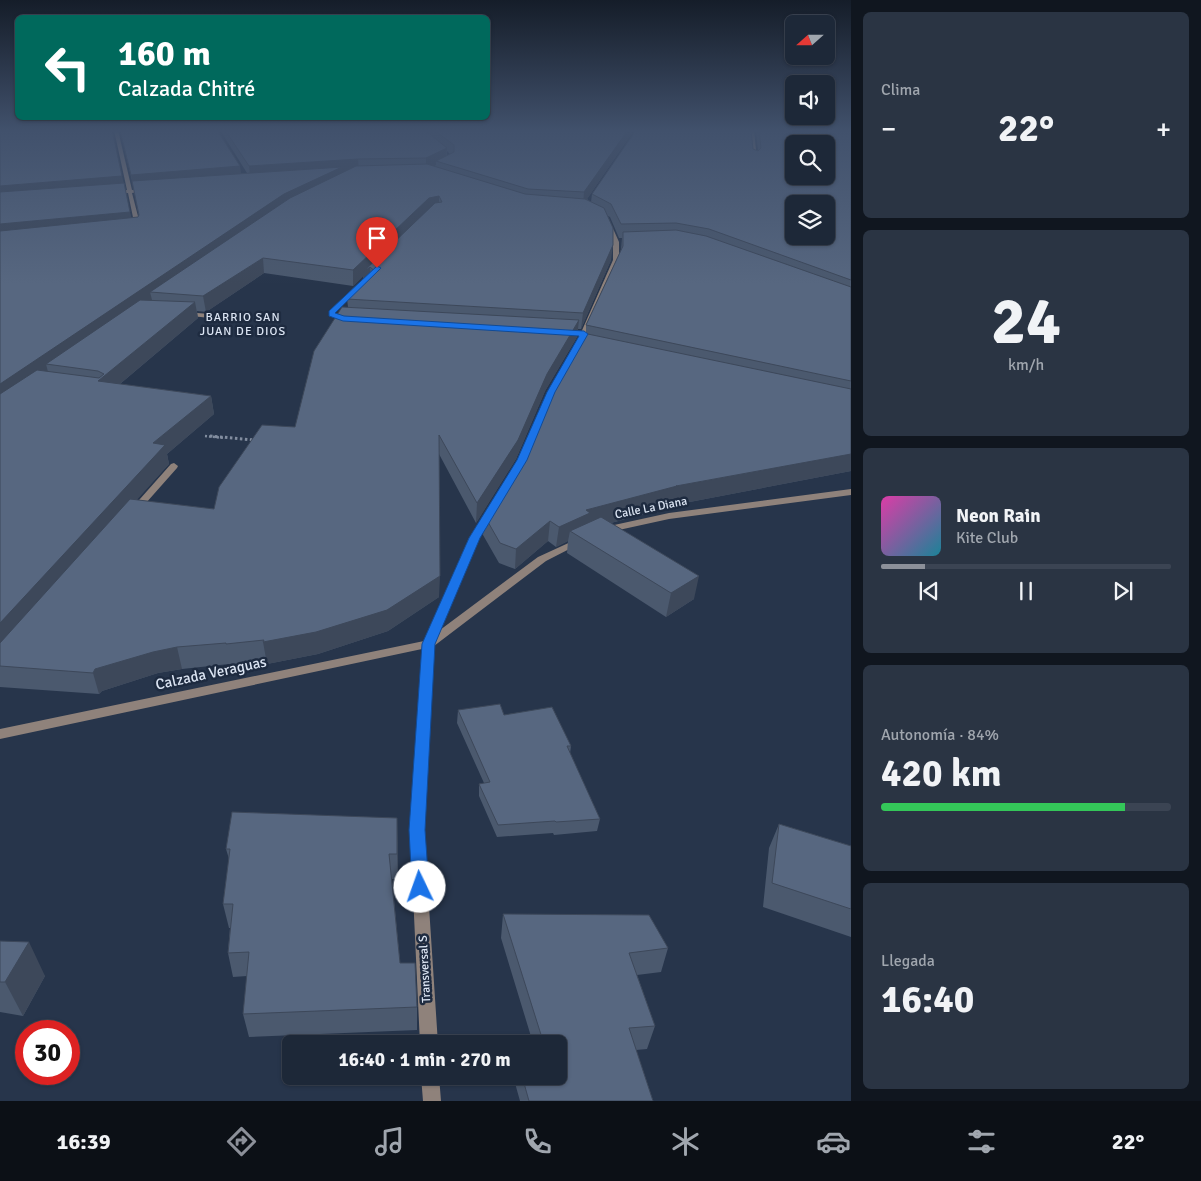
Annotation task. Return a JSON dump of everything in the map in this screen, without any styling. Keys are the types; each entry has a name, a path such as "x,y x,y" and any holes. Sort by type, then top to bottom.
{"street":[{"path":"128,229 138,228 129,181"},
{"path":"103,194 150,190"},
{"path":"574,352 584,334 616,260 616,242 606,219 600,214"},
{"path":"616,242 626,242"},
{"path":"352,319 334,316 331,312 377,268"},
{"path":"172,314 210,316"},
{"path":"575,333 584,334"},
{"path":"578,344 588,347"},
{"path":"130,515 174,466"},
{"name":"Calle La Diana","path":"428,644 542,559 603,531 669,516 851,492"},
{"name":"Transversal S","path":"428,1035 417,830 428,644 474,538 493,507"},
{"name":"Calzada Veraguas","path":"0,734 428,644"},
{"path":"431,1085 432,1101"}],"path":[{"path":"205,436 262,440"}],"building":[{"path":"0,181 56,181 0,186"},
{"path":"132,181 311,181 284,194 0,384 0,231 138,217"},
{"path":"324,181 484,181 525,194 585,199 604,208 613,228 613,245 583,313 347,299 351,293 376,272 370,267 363,272 435,203 442,202 439,196 429,198 353,270 263,258 203,296 150,292 290,198"},
{"path":"503,181 592,181 584,192 528,189"},
{"path":"601,181 785,181 785,185 835,185 835,181 851,181 851,280 709,229 676,223 621,224 611,204 592,194"},
{"path":"124,183 130,212 0,224 0,192"},
{"path":"676,230 706,236 851,287 851,381 586,325 623,246 623,232"},
{"path":"140,300 195,302 98,381 211,396 153,443 165,445 0,623 0,394 37,370 99,378 104,374 98,371 46,364"},
{"path":"342,307 579,320 547,374 518,440 477,503 439,435 440,576 387,610 316,632 263,642 264,640 177,647 95,669 93,673 0,666 0,643 130,499 214,509 219,487 262,425 295,427 314,351"},
{"path":"583,333 851,389 851,454 676,486 586,510 590,513 559,527 550,521 516,549 500,543 484,515 529,442 558,375"},
{"path":"601,517 699,576 671,593 570,531"},
{"path":"500,704 504,715 552,707 571,746 567,746 600,819 498,825 479,784 490,782 458,710"},
{"path":"232,812 397,818 397,854 389,854 400,963 415,963 417,1007 243,1014 249,952 228,953 233,904 223,904 230,849 226,849"},
{"path":"779,824 851,846 851,909 772,883"},
{"path":"503,914 649,915 668,948 629,953 655,1026 629,1028 653,1101 529,1101 525,1085 567,1085 567,1035 541,1035"},
{"path":"0,941 29,942 5,982 0,982"}],"district":[{"name":"BARRIO SAN JUAN DE DIOS","path":"243,324"}],"route":[{"path":"377,268 331,312 332,314 343,319 584,334 551,392 522,460 474,538 428,644 417,830 420,887"}]}
